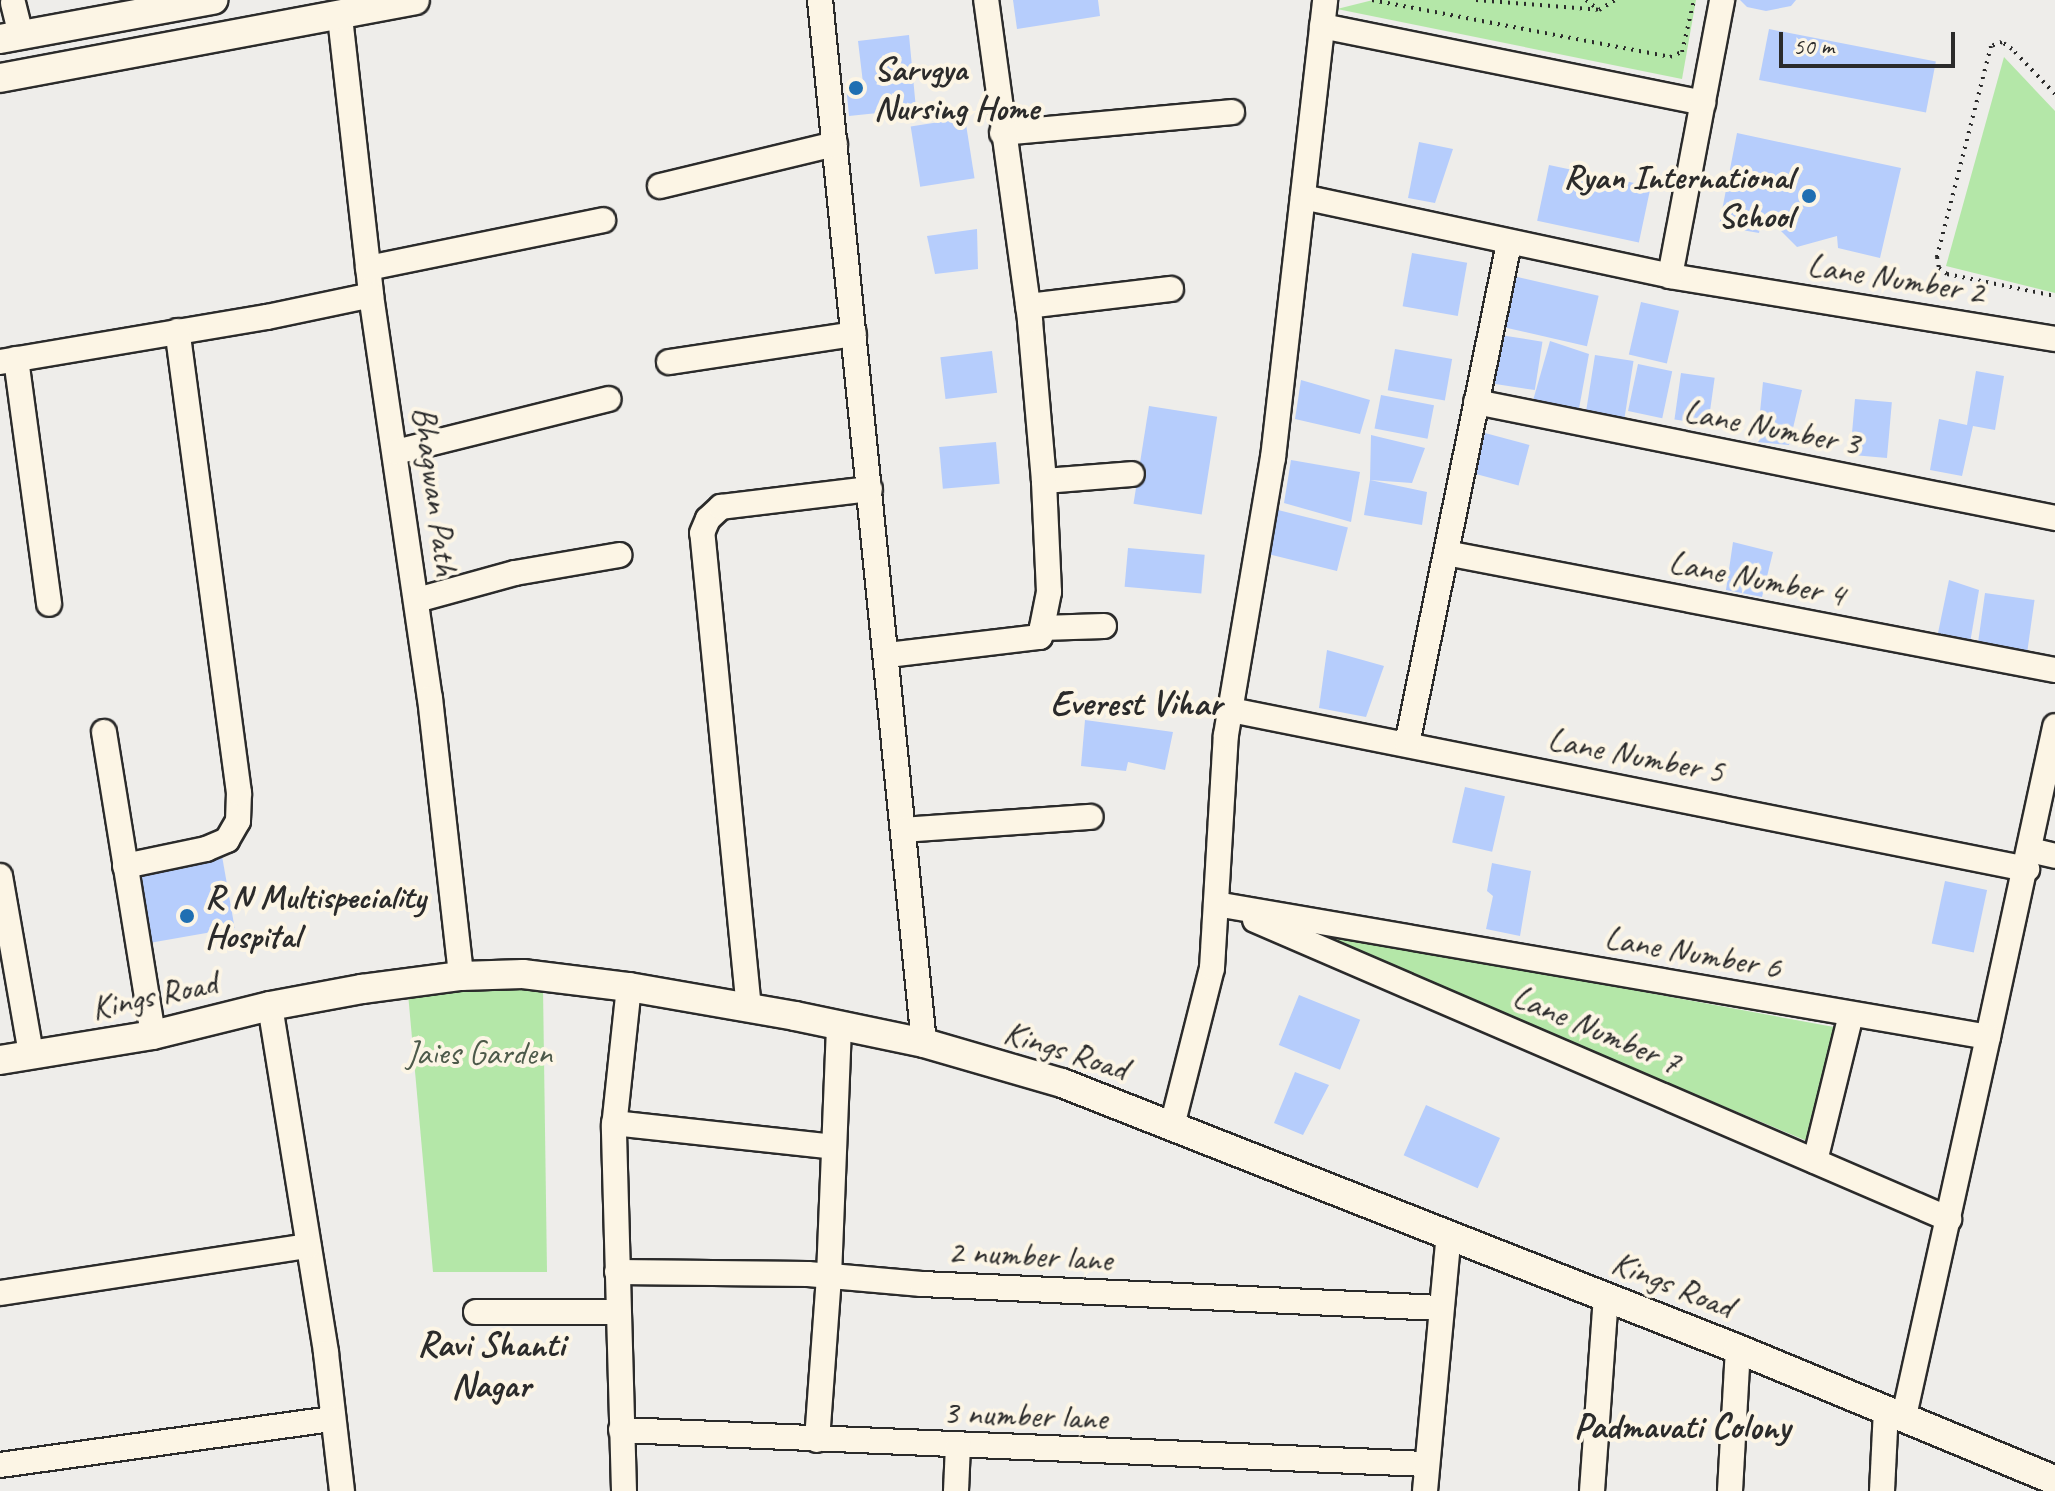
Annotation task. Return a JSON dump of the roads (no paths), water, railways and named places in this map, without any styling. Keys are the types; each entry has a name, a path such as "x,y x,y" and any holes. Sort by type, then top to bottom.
{"street":[{"path":"14,3 10,37 118,8 213,0"},
{"path":"0,78 322,13 415,0"},
{"path":"820,0 888,655 924,1043"},
{"path":"888,655 1040,637 1049,592 1044,481 1028,306 986,0"},
{"path":"1172,1126 1212,968 1231,710 1273,458 1325,0"},
{"path":"1670,276 1722,0"},
{"name":"Bhagwan Path","path":"322,13 368,268 396,452 417,600 461,976"},
{"path":"1322,26 1703,103"},
{"path":"1002,133 1232,112"},
{"path":"660,186 835,144"},
{"name":"Lane Number 2","path":"1303,197 1670,276 2055,339"},
{"path":"368,268 603,220"},
{"path":"1407,744 1509,243"},
{"path":"1028,306 1171,289"},
{"path":"49,604 8,361 371,295"},
{"path":"125,866 206,849 227,840 238,821 239,793 177,331"},
{"path":"669,362 854,334"},
{"path":"396,452 608,399"},
{"name":"Lane Number 3","path":"1476,402 2055,518"},
{"path":"1044,481 1132,474"},
{"path":"749,1009 702,533 708,519 721,507 870,489"},
{"name":"Lane Number 4","path":"1446,553 2055,670"},
{"path":"417,600 515,573 619,555"},
{"path":"1042,628 1104,626"},
{"name":"Lane Number 5","path":"1231,710 2028,859 2055,856"},
{"path":"1882,1491 1895,1413 1949,1219 2055,726"},
{"path":"104,732 153,1035"},
{"path":"903,830 1091,817"},
{"path":"0,876 31,1054"},
{"name":"Lane Number 6","path":"1216,904 1988,1037"},
{"name":"Lane Number 7","path":"1216,904 1949,1219"},
{"name":"Kings Road","path":"0,1060 153,1035 270,1006 461,976 523,974 629,987 924,1043 1062,1083 1738,1349 1895,1413 2053,1483"},
{"path":"624,1491 614,1123 629,987"},
{"path":"270,1006 342,1491"},
{"path":"1815,1161 1851,1014"},
{"path":"817,1440 829,1276 839,1028"},
{"path":"614,1123 834,1147"},
{"path":"1425,1491 1449,1234"},
{"path":"0,1293 308,1246"},
{"name":"2 number lane","path":"617,1272 829,1276 922,1284 1441,1308"},
{"path":"1592,1491 1606,1297"},
{"path":"476,1312 618,1312"},
{"path":"1730,1491 1738,1349"},
{"path":"0,1465 333,1419"},
{"name":"3 number lane","path":"621,1430 1426,1464"},
{"path":"956,1491 958,1446"}],"place":[{"name":"Sarvgya Nursing Home","path":"856,88"},
{"name":"Ryan International School","path":"1809,196"},
{"name":"R N Multispeciality Hospital","path":"187,916"}],"district":[{"name":"Everest Vihar","path":"1136,704"},
{"name":"Ravi Shanti Nagar","path":"491,1364"},
{"name":"Padmavati Colony","path":"1682,1427"}],"park label":[{"name":"Jaies Garden","path":"479,1053"}]}
